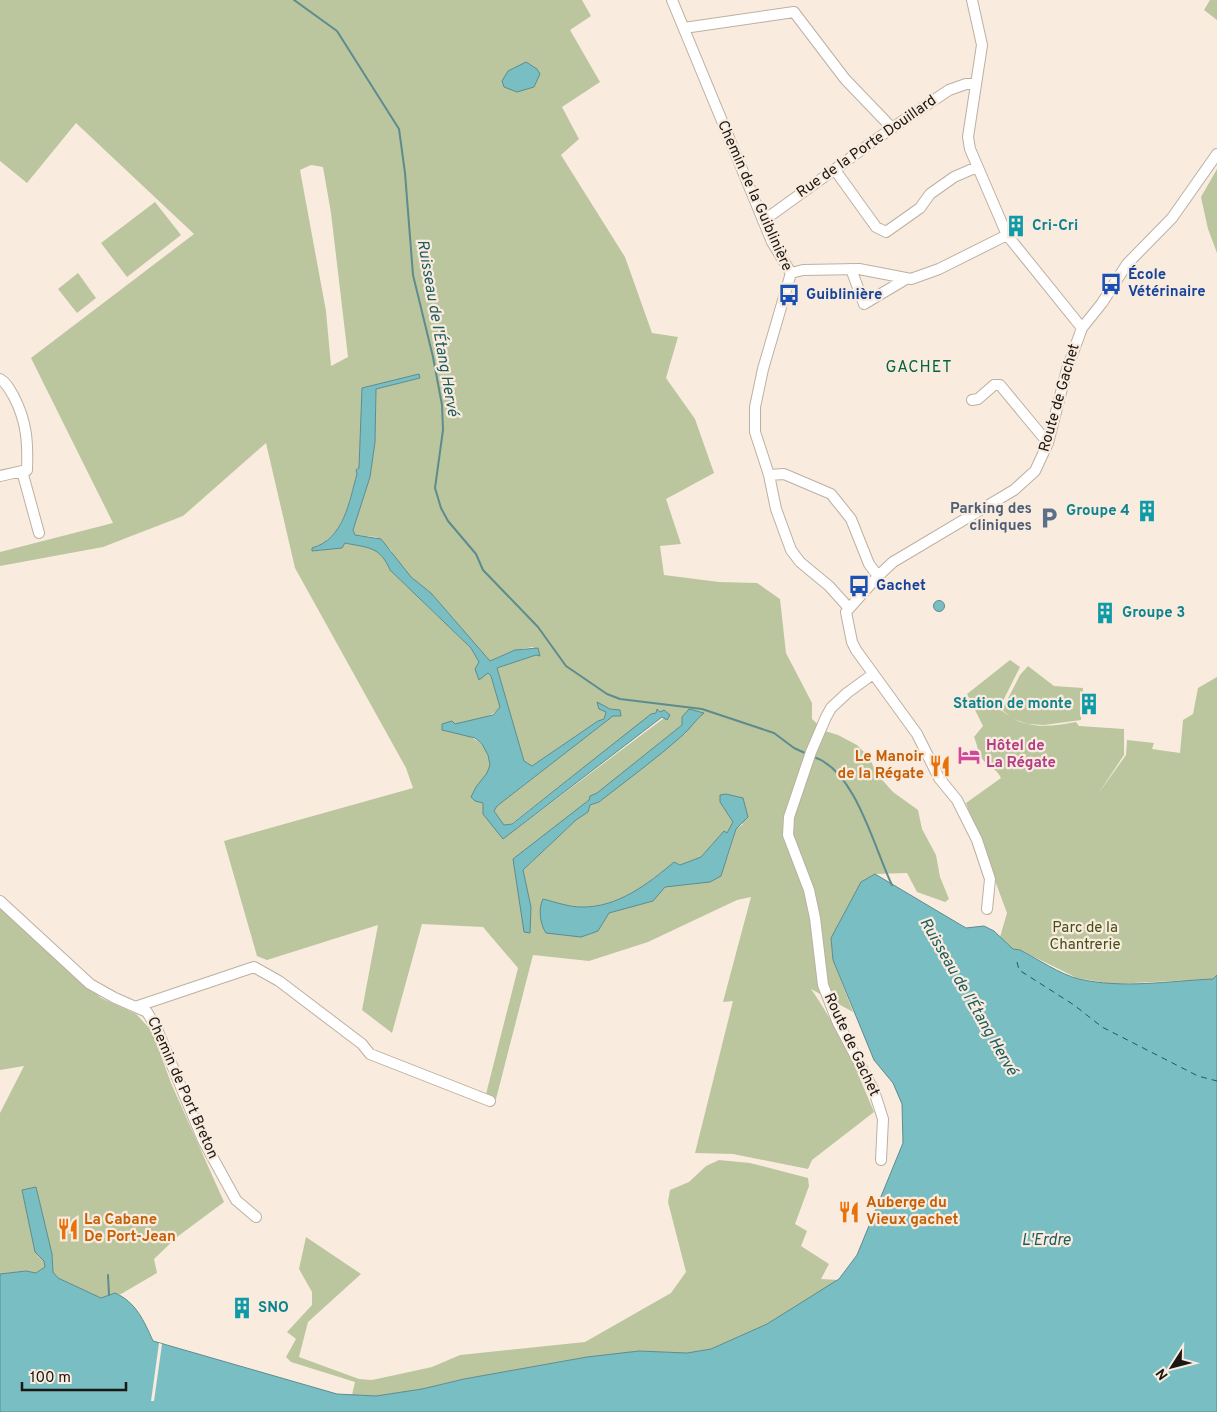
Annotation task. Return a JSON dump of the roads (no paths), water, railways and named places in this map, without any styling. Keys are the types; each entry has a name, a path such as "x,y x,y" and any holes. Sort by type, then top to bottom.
{"street":[{"name":"Chemin de la Guiblinière","path":"672,0 772,242 791,273 763,369 755,407 756,432 769,475 776,509 791,550 800,562 829,586 848,607"},
{"path":"972,0 982,45 968,137 977,167 1007,235 1082,328"},
{"path":"684,28 794,12 844,78 892,128"},
{"name":"Rue de la Porte Douillard","path":"763,221 892,128 949,90 966,84 975,84"},
{"name":"Route de Gachet","path":"848,607 893,562 1014,490 1039,465 1048,443 1066,369 1082,328 1102,303 1127,264 1172,218 1217,154"},
{"path":"834,170 876,227 886,232 920,208 930,194 954,177 977,167"},
{"path":"851,269 864,304 906,279 939,269 1007,235"},
{"path":"791,273 803,270 851,269 906,279"},
{"path":"0,379 9,388 23,414 28,438 27,470 0,476"},
{"path":"972,400 978,399 994,384 1000,385 1048,443"},
{"path":"22,471 39,533"},
{"path":"769,475 784,474 831,494 850,519 869,564 878,576"},
{"path":"848,607 846,616 852,642 917,734 939,778 958,800 977,840 990,879 987,909"},
{"name":"Route de Gachet","path":"873,674 847,693 831,708 810,755 788,817 788,835 809,890 815,918 823,985 838,1023 874,1091 883,1119 881,1160"},
{"name":"Chemin de Port Breton","path":"0,901 90,984 115,998 138,1006 147,1012 157,1029 203,1140 224,1180 236,1200 256,1217"},
{"path":"138,1006 254,967 279,981 362,1044 370,1054 490,1101"}],"water":[{"path":"526,62 537,69 540,74 534,87 517,92 504,87 502,81 508,71"},
{"path":"419,374 420,378 376,389 375,442 370,477 353,530 355,535 381,539 411,577 431,593 490,661 515,650 538,648 540,656 536,655 497,668 524,761 532,766 598,721 604,719 606,712 599,709 597,702 610,709 620,710 621,716 613,716 497,806 494,811 504,825 512,824 651,714 656,713 657,709 660,712 664,710 670,715 667,720 662,717 503,839 483,814 483,803 475,801 471,797 487,773 490,765 488,755 482,744 475,738 442,730 442,724 452,721 455,724 493,715 500,707 491,676 488,673 479,680 475,669 479,662 471,648 390,570 382,556 377,552 367,547 345,543 342,548 312,551 312,548 331,537 338,528 348,507 357,474 356,470 359,468 362,388"},
{"path":"939,600 945,606 939,612 933,606"},
{"path":"689,709 704,713 686,733 599,802 590,805 588,812 576,820 523,870 531,907 530,933 524,932 513,859 589,800 590,796 597,793 682,725 682,717"},
{"path":"726,794 743,798 748,817 736,829 721,876 710,882 665,887 653,901 609,913 598,931 581,937 546,933 540,916 543,899 576,907 607,903 619,899 643,886 674,862 680,865 701,857 724,831 727,833 733,822 720,802 720,795"},
{"name":"L'Erdre","path":"875,874 966,928 984,926 994,931 1013,949 1020,950 1071,977 1112,984 1146,984 1213,979 1217,975 1217,1412 0,1412 0,1274 26,1271 36,1273 45,1267 44,1261 35,1252 22,1190 36,1187 52,1254 53,1272 58,1278 101,1298 115,1293 129,1301 146,1326 153,1341 337,1394 376,1396 587,1357 639,1351 687,1353 711,1349 767,1324 839,1279 857,1255 903,1143 902,1104 893,1083 874,1060 833,960 831,938 861,882"}],"waterway":[{"name":"Ruisseau de l'Étang Hervé","path":"294,0 337,31 399,129 405,173 413,275 433,357 442,405 443,430 435,488 441,508 448,521 476,554 483,570 538,627 566,666 607,694 620,699 702,709 774,733 794,748 805,753"},
{"name":"Ruisseau de l'Étang Hervé","path":"814,757 829,765 852,794 862,812 892,885"},
{"path":"108,1275 109,1295"}],"place":[{"name":"Cri-Cri","path":"1016,226"},
{"name":"École Vétérinaire","path":"1111,284"},
{"name":"Guiblinière","path":"789,295"},
{"name":"Groupe 4","path":"1147,511"},
{"name":"Parking des cliniques","path":"1049,518"},
{"name":"Gachet","path":"859,586"},
{"name":"Groupe 3","path":"1105,613"},
{"name":"Station de monte","path":"1089,704"},
{"name":"Hôtel de La Régate","path":"969,755"},
{"name":"Le Manoir de la Régate","path":"940,766"},
{"name":"Auberge du Vieux gachet","path":"849,1212"},
{"name":"La Cabane De Port-Jean","path":"68,1229"},
{"name":"SNO","path":"242,1308"}],"district":[{"name":"GACHET","path":"919,368"}],"park label":[{"name":"Parc de la Chantrerie","path":"1085,936"}]}
